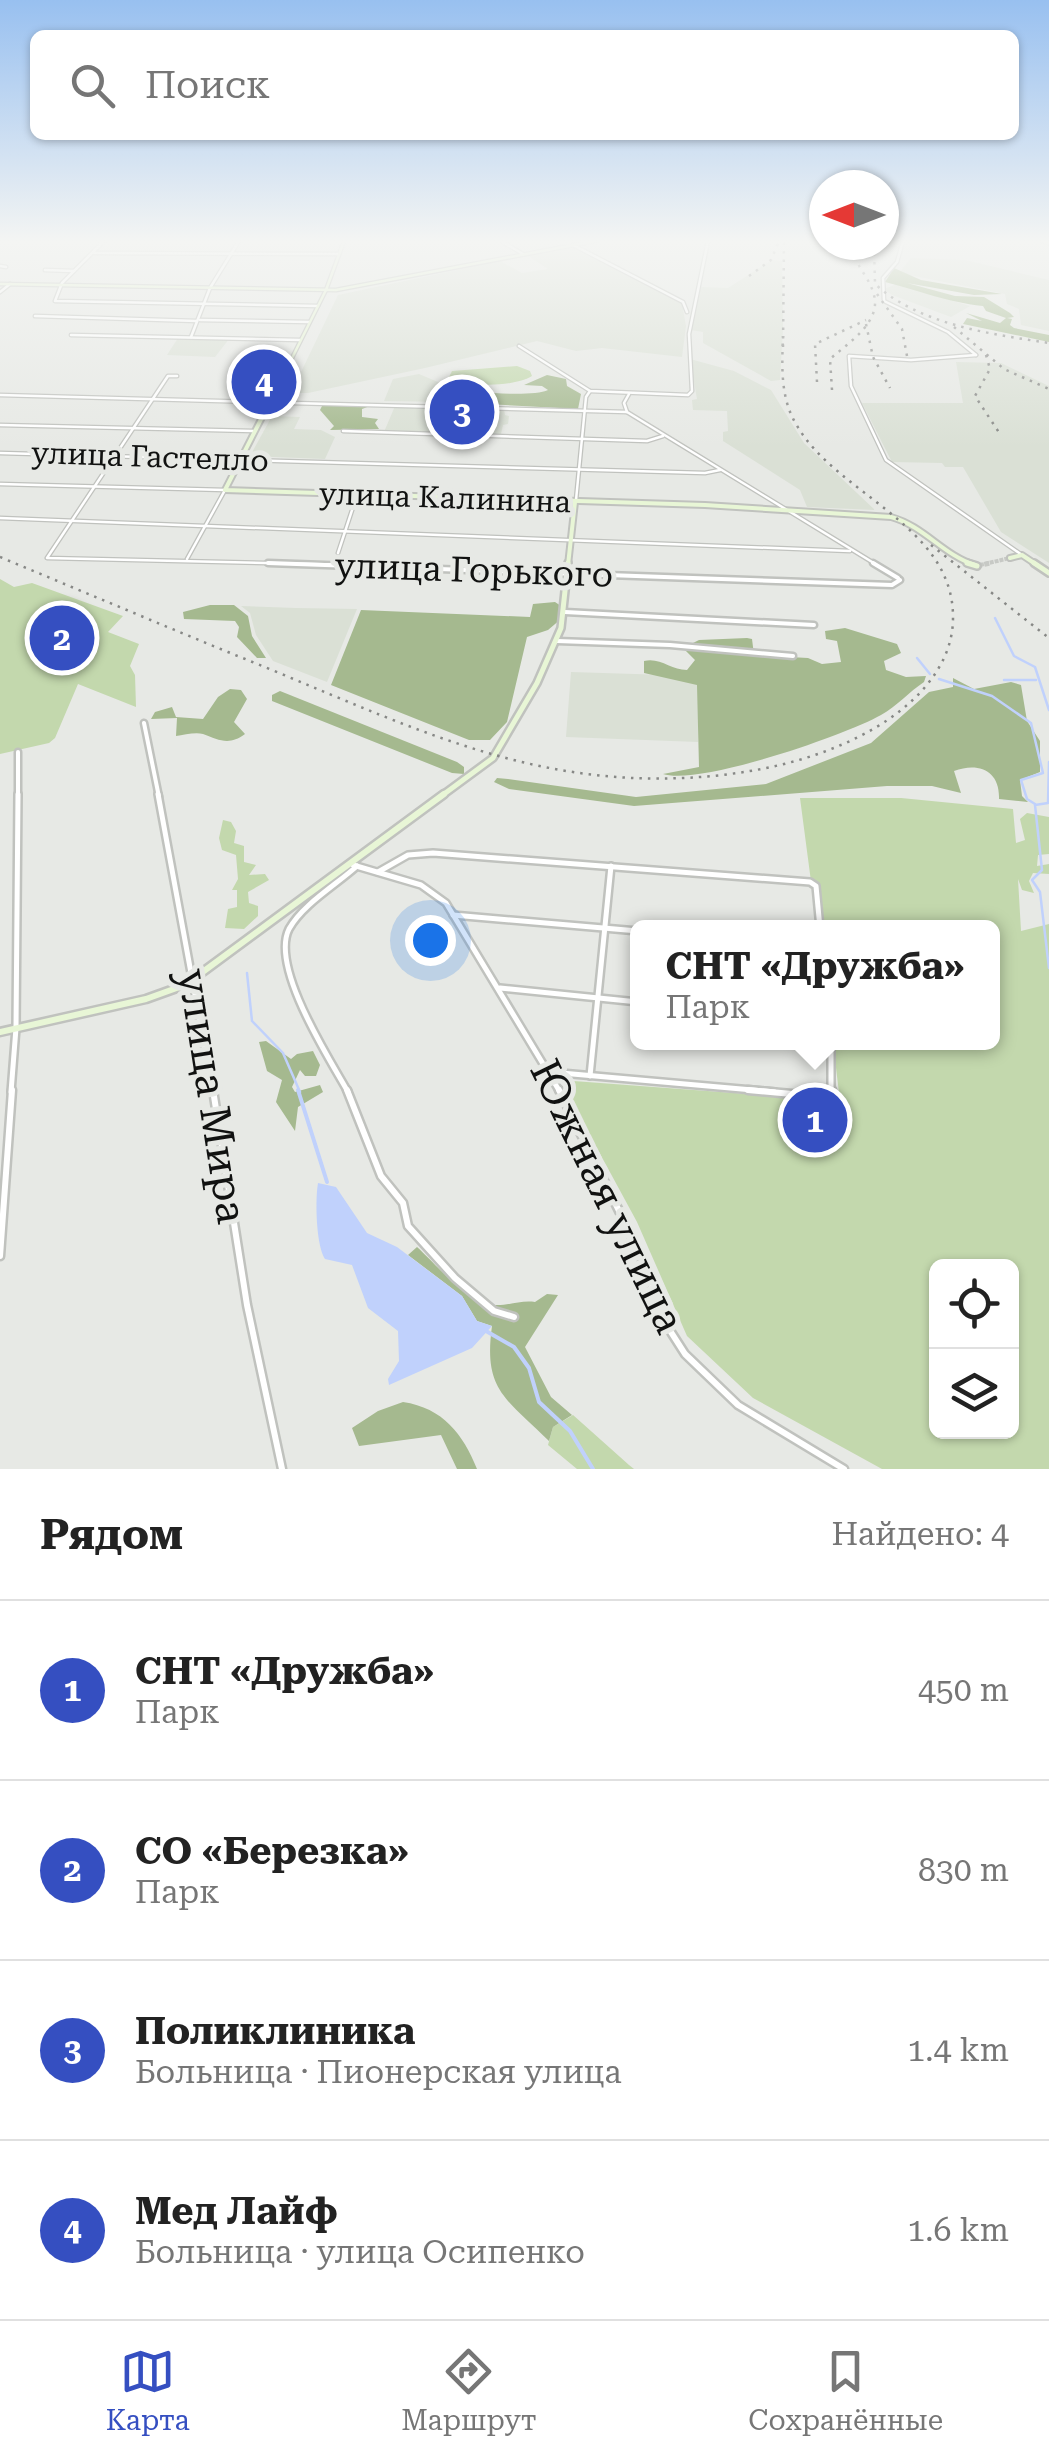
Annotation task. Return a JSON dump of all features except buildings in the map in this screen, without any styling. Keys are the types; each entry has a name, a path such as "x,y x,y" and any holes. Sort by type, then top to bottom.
{"main road":[{"path":"225,490 316,310"},
{"name":"улица Калинина","path":"225,490 783,508 890,517 911,522 964,562 977,566"},
{"path":"0,1032 169,993 194,979 493,758 538,683 556,642 565,612 576,502"},
{"path":"1010,558 1022,555 1049,573"}],"street":[{"path":"191,337 202,310"},
{"path":"520,346 590,391 691,394 686,310"},
{"path":"688,316 691,310"},
{"path":"906,310 971,347 976,356 911,360 848,356 851,386 886,460 1022,555"},
{"path":"35,316 309,322"},
{"path":"71,335 300,340"},
{"path":"70,521 168,376 177,376"},
{"path":"262,379 280,379"},
{"path":"576,502 584,410 590,391"},
{"path":"627,412 624,403 628,394"},
{"path":"0,395 627,412 853,551"},
{"path":"0,404 8,396"},
{"path":"0,424 254,430"},
{"path":"343,431 647,441 664,436"},
{"name":"улица Гастелло","path":"0,453 720,470"},
{"name":"улица Калинина","path":"0,484 225,490"},
{"path":"187,559 225,490"},
{"path":"338,553 357,495"},
{"path":"0,518 853,551"},
{"name":"улица Горького","path":"70,521 46,556 892,585 900,580 853,551"},
{"path":"830,550 840,543"},
{"path":"565,612 814,626"},
{"path":"556,642 683,646 794,656"},
{"name":"улица Мира","path":"144,723 194,979 247,1305 282,1469"},
{"path":"0,1256 16,1028 18,752"},
{"path":"378,872 408,856 433,853 810,882 816,886 819,920"},
{"name":"Южная улица","path":"348,863 428,888 452,915 500,988 594,1153 654,1284 662,1317 685,1355 737,1405 844,1469"},
{"path":"357,866 300,916 287,933 286,964 324,1052 348,1090 381,1176 402,1203 408,1226 455,1278 494,1310 514,1317"},
{"path":"590,1076 611,866"},
{"path":"452,915 630,930"},
{"path":"500,988 630,1001"},
{"path":"550,1072 824,1097 832,1092 831,1050"}],"shaded area":[{"path":"331,310 683,310 686,326 682,357 602,348 576,351 537,341 308,393 291,393"},
{"path":"696,310 783,310 780,380 771,381 703,343 703,332 691,330"},
{"path":"931,310 964,310 951,317"},
{"path":"1019,310 1049,310 1049,331 1021,325"},
{"path":"178,338 229,339 215,357 167,355"},
{"path":"690,359 734,371 771,390 804,443 875,510 807,507 800,490 723,441 723,432 728,431 727,411 693,410 692,400 697,399"},
{"path":"956,362 1001,363 1049,386 1049,563 1001,532 963,467 892,462 862,403 963,403"},
{"path":"419,374 452,388 448,402 384,401 393,379"},
{"path":"395,406 504,409 509,416 501,434 384,432"},
{"path":"272,416 300,417 294,429 321,430 335,437 325,459 250,456"},
{"path":"241,606 357,609 327,682 273,661 256,635 250,613"},
{"path":"571,672 699,676 698,742 566,737"}],"green space":[{"path":"1004,310 1014,317 1007,318 1012,319 1010,325 1014,328 1049,335 1049,342 963,324 967,318 982,321 966,313 1000,323 1006,318 986,311"},
{"path":"517,366 530,371 532,376 490,385 449,377 452,371"},
{"path":"547,375 566,379 567,386 581,394 578,409 449,402 480,400 476,395 452,393 456,388 504,394 541,392 548,390 524,385"},
{"path":"323,404 370,406 362,409 362,417 378,419 375,423 379,429 330,430 334,426 320,410"},
{"path":"0,579 14,587 32,583 123,616 108,632 139,644 130,666 135,675 136,707 78,684 55,738 49,743 0,754"},
{"path":"555,602 561,606 561,619 548,630 527,637 507,722 490,740 469,740 331,685 361,610 530,617 533,604"},
{"path":"210,605 234,605 248,616 252,636 266,658 257,658 237,637 239,627 235,621 184,619 183,612"},
{"path":"845,628 897,644 901,653 884,661 886,670 906,677 926,676 924,682 881,715 806,746 707,773 663,774 699,767 697,685 644,673 644,661 687,670 695,660 683,648 699,640 747,638 752,639 754,655 808,658 822,664 841,662 837,641 826,639 825,631"},
{"path":"953,678 974,689 1011,682 1021,685 1027,721 1040,741 1040,772 1020,780 1022,796 1028,802 999,799 996,781 979,768 954,771 961,793 932,786 887,786 634,806 509,789 494,782 497,778 508,779 636,797 766,784 871,743 929,692 953,687"},
{"path":"230,689 241,690 247,699 234,722 245,734 234,740 200,733 176,736 177,718 151,719 155,712 172,707 176,717 203,719 218,697"},
{"path":"280,691 457,762 464,767 464,774 452,773 272,701 272,695"},
{"path":"800,798 901,798 1013,809 1016,843 1025,840 1020,819 1027,813 1049,817 1049,854 1038,855 1037,866 1049,864 1049,874 1033,873 1029,881 1034,893 1022,890 1018,879 1021,931 1049,924 1049,1469 882,1469 753,1398 687,1336 637,1222 560,1080 840,1101 834,1050 1000,1050 1000,920 816,920"},
{"path":"223,820 231,822 236,831 234,843 244,846 244,862 256,865 249,875 265,874 269,880 248,892 249,903 258,906 258,916 244,929 225,928 228,909 237,907 237,890 232,890 238,879 236,855 222,850 219,838"},
{"path":"266,1041 291,1059 313,1051 320,1065 316,1076 305,1076 300,1070 292,1087 295,1092 320,1085 323,1092 298,1107 295,1131 276,1102 282,1080 267,1071 259,1042"},
{"path":"417,1247 463,1290 483,1302 535,1302 547,1294 558,1295 525,1347 551,1397 572,1415 553,1427 549,1441 510,1403 495,1380 490,1348 492,1326 477,1321 462,1296 408,1255"},
{"path":"403,1402 429,1410 450,1425 477,1469 457,1469 441,1435 359,1446 352,1428 378,1411"},
{"path":"573,1415 634,1469 577,1469 548,1445 553,1427"}],"water":[{"path":"318,1183 336,1187 367,1233 397,1247 462,1296 477,1321 492,1326 472,1348 389,1385 388,1379 399,1361 398,1331 368,1308 352,1265 325,1259 317,1222"}],"waterway":[{"path":"995,618 1014,656 1035,667 1049,710"},
{"path":"917,658 930,674"},
{"path":"939,679 992,696 1031,723 1043,773 1021,780 1027,799 1035,804"},
{"path":"1004,680 1036,680"},
{"path":"1049,762 1048,803 1035,805 1042,870 1032,880 1040,892 1049,968"},
{"path":"247,973 252,1021 283,1053 300,1092"},
{"path":"298,1090 327,1182"},
{"path":"486,1331 514,1347 529,1368 539,1402 570,1431 593,1469"}],"tunnel":[{"path":"980,565 1010,558"},
{"path":"977,566 990,563"}],"railway":[{"path":"783,310 783,347"},
{"path":"866,325 874,310"},
{"path":"888,310 902,329 907,356"},
{"path":"914,310 957,326 1049,343"},
{"path":"817,382 815,344 866,320"},
{"path":"832,390 830,359 866,325"},
{"path":"866,325 873,357 890,388"},
{"path":"954,327 1004,369 1049,389"},
{"path":"0,557 383,716 490,754 601,776 660,779 722,775 796,761 832,749 898,713 937,671 951,637 953,618 948,586 935,558 914,534 814,449 796,424 785,392 783,336"},
{"path":"986,355 990,369 975,396 1000,434"},
{"path":"931,545 1049,638"}],"place":[{"name":"Мед Лайф","path":"264,382"},
{"name":"Поликлиника","path":"462,412"},
{"name":"СО «Березка»","path":"62,638"},
{"name":"СНТ «Дружба»","path":"815,1120"}]}
